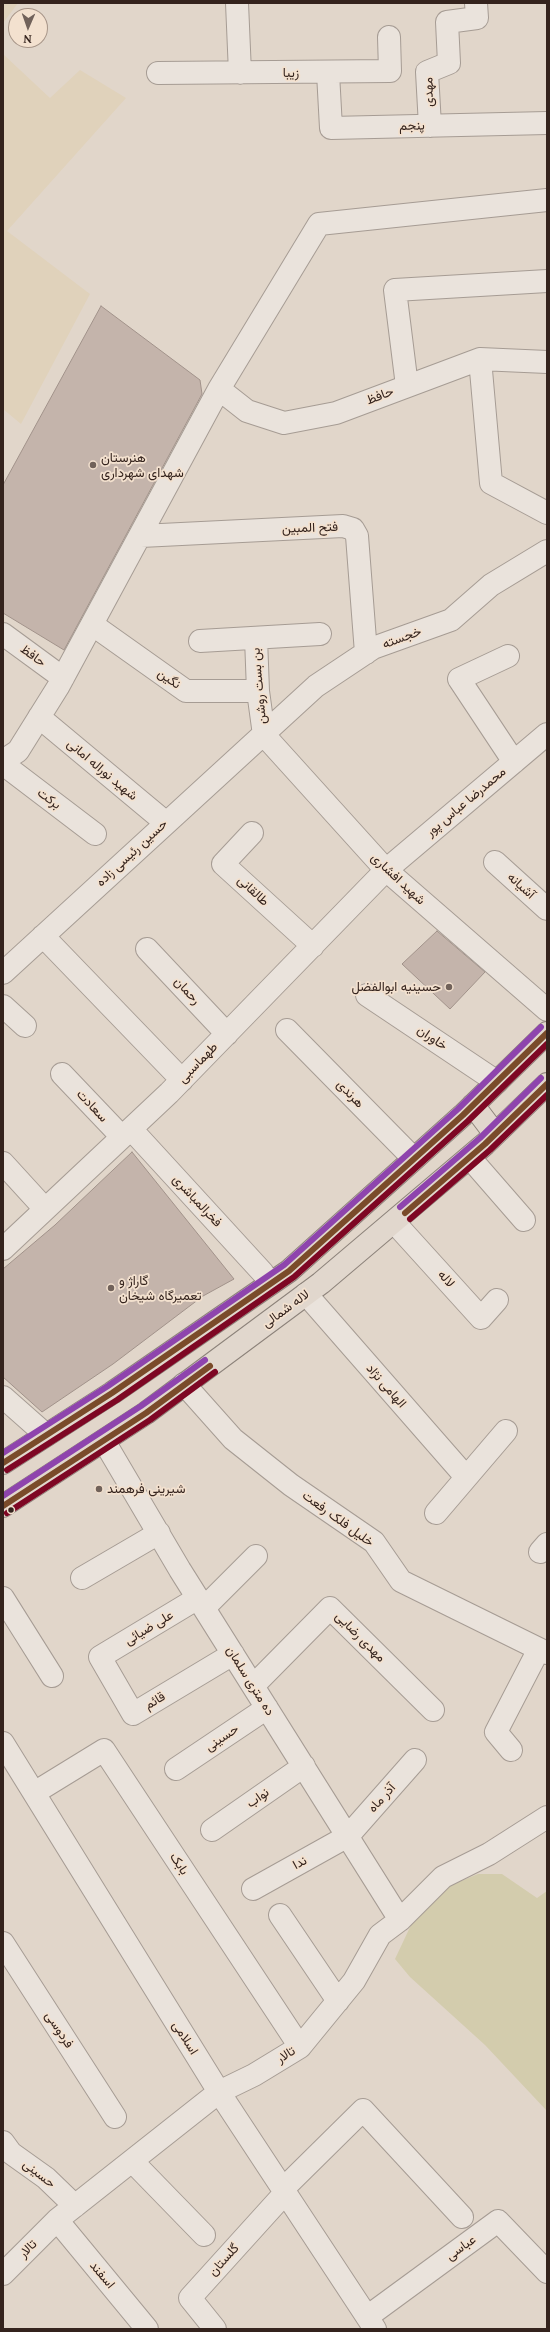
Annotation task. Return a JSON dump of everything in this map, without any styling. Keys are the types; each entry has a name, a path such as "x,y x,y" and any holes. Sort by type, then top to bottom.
{"main road":[{"path":"3,1464 289,1271 473,1105 547,1033"},
{"name":"لاله شمالی","path":"3,1506 146,1413 306,1294 470,1158 495,1134 544,1092"},
{"path":"473,1105 495,1134"}],"street":[{"path":"237,3 240,73"},
{"name":"مهدی","path":"430,126 427,72 450,63 447,22 477,18 476,3"},
{"name":"زیبا","path":"158,73 328,73 390,71 389,37"},
{"name":"پنجم","path":"328,73 331,128 547,123"},
{"path":"3,762 18,751 63,678 220,389 319,224 547,200"},
{"path":"407,386 395,290 547,281"},
{"path":"480,359 491,483 547,514"},
{"name":"حافظ","path":"220,389 247,411 284,423 336,413 480,359 547,362"},
{"name":"فتح المبین","path":"141,536 343,526 353,528 357,536 366,653"},
{"name":"خجسته","path":"264,735 316,686 373,648 451,620 491,585 547,551"},
{"name":"نگین","path":"93,625 186,691 258,691"},
{"name":"حافظ","path":"3,634 63,678"},
{"name":"بن بست روشن","path":"200,641 320,634"},
{"name":"بن بست روشن","path":"256,638 258,691 264,735"},
{"path":"508,656 459,679 514,762"},
{"name":"شهید نوراله امانی","path":"39,718 166,822"},
{"name":"محمدرضا عباس پور","path":"386,870 547,734"},
{"name":"حسین رئیسی زاده","path":"3,973 166,822 264,735"},
{"name":"شهید افشاری","path":"264,735 386,870 547,1010"},
{"name":"برکت","path":"3,762 95,834"},
{"name":"طالقانی","path":"252,834 223,864 312,946"},
{"name":"آشیانه","path":"495,862 547,909"},
{"name":"طهماسبی","path":"3,1249 182,1080 386,870"},
{"path":"43,936 182,1080"},
{"name":"رحمان","path":"147,949 227,1034"},
{"name":"خاوران","path":"367,995 497,1082"},
{"path":"3,1006 25,1026"},
{"name":"هرندی","path":"287,1030 414,1159"},
{"name":"سعادت","path":"62,1074 126,1133"},
{"name":"فخرالمباشری","path":"126,1133 263,1273"},
{"path":"470,1158 524,1220"},
{"path":"3,1163 45,1209"},
{"name":"لاله","path":"394,1222 481,1318 497,1300"},
{"name":"الهامی نژاد","path":"306,1294 466,1477"},
{"name":"خلیل فلک رفعت","path":"184,1384 233,1439 291,1485 374,1542 401,1581 543,1651"},
{"path":"3,1397 46,1435"},
{"path":"436,1513 506,1431"},
{"name":"ده متری سلمان","path":"104,1440 201,1603 400,1920"},
{"path":"82,1578 159,1534"},
{"name":"علی ضیائی","path":"100,1657 201,1603 256,1556"},
{"path":"3,1598 52,1676"},
{"name":"مهدی رضایی","path":"253,1686 330,1608 433,1710"},
{"path":"511,1750 496,1732 543,1651"},
{"name":"قائم","path":"100,1657 133,1714 233,1654"},
{"name":"حسینی","path":"176,1768 267,1708"},
{"name":"اسلامی","path":"3,1743 219,2092 371,2323"},
{"name":"بابک","path":"34,1793 104,1750 300,2047"},
{"name":"آذر ماه","path":"348,1836 416,1760"},
{"name":"نواب","path":"212,1830 304,1766"},
{"name":"تالار","path":"3,2274 57,2220 219,2092 254,2075 300,2047 354,1981 380,1935 400,1920 443,1877 489,1854 547,1817"},
{"name":"ندا","path":"253,1889 348,1836"},
{"path":"280,1916 338,2001"},
{"name":"فردوسی","path":"3,1943 115,2117"},
{"path":"284,2191 363,2110 462,2217"},
{"name":"حسینی","path":"3,2142 11,2153 46,2178 75,2206"},
{"path":"132,2161 204,2235"},
{"name":"گلستان","path":"215,2329 190,2298 284,2191"},
{"name":"اسفند","path":"57,2220 147,2329"},
{"name":"عباسی","path":"371,2323 498,2221 547,2272"}],"shaded area":[{"path":"3,3 18,3 14,8 8,8 8,16 3,23"},
{"path":"3,54 50,98 80,70 126,98 7,231 90,294 21,424 3,409"},
{"path":"478,1874 502,1874 537,1898 547,1891 547,2111 485,2045 410,1977 395,1959 411,1925 447,1887"}],"building":[{"name":"هنرستان شهدای شهرداری","path":"101,306 200,380 202,394 64,650 3,613 3,485"},
{"name":"حسینیه ابوالفضل","path":"437,931 485,972 450,1009 402,964"},
{"name":"گاراژ و تعمیرگاه شیخان","path":"132,1152 234,1279 203,1296 113,1364 42,1412 3,1377 3,1269 55,1225"}],"transit line":[{"path":"3,1453 108,1386 284,1265 458,1109 541,1027"},
{"path":"3,1463 112,1393 289,1271 463,1115 547,1033"},
{"path":"7,1470 117,1400 294,1277 468,1121 547,1044"},
{"path":"400,1207 480,1138 541,1078"},
{"path":"405,1213 485,1144 547,1084"},
{"path":"410,1219 490,1150 547,1095"},
{"path":"3,1496 141,1406 205,1360"},
{"path":"3,1506 146,1413 210,1366"},
{"path":"7,1513 150,1420 215,1372"}],"place":[{"name":"هنرستان شهدای شهرداری","path":"93,465"},
{"name":"حسینیه ابوالفضل","path":"449,987"},
{"name":"گاراژ و تعمیرگاه شیخان","path":"111,1288"},
{"name":"شیرینی فرهمند","path":"99,1489"}]}
